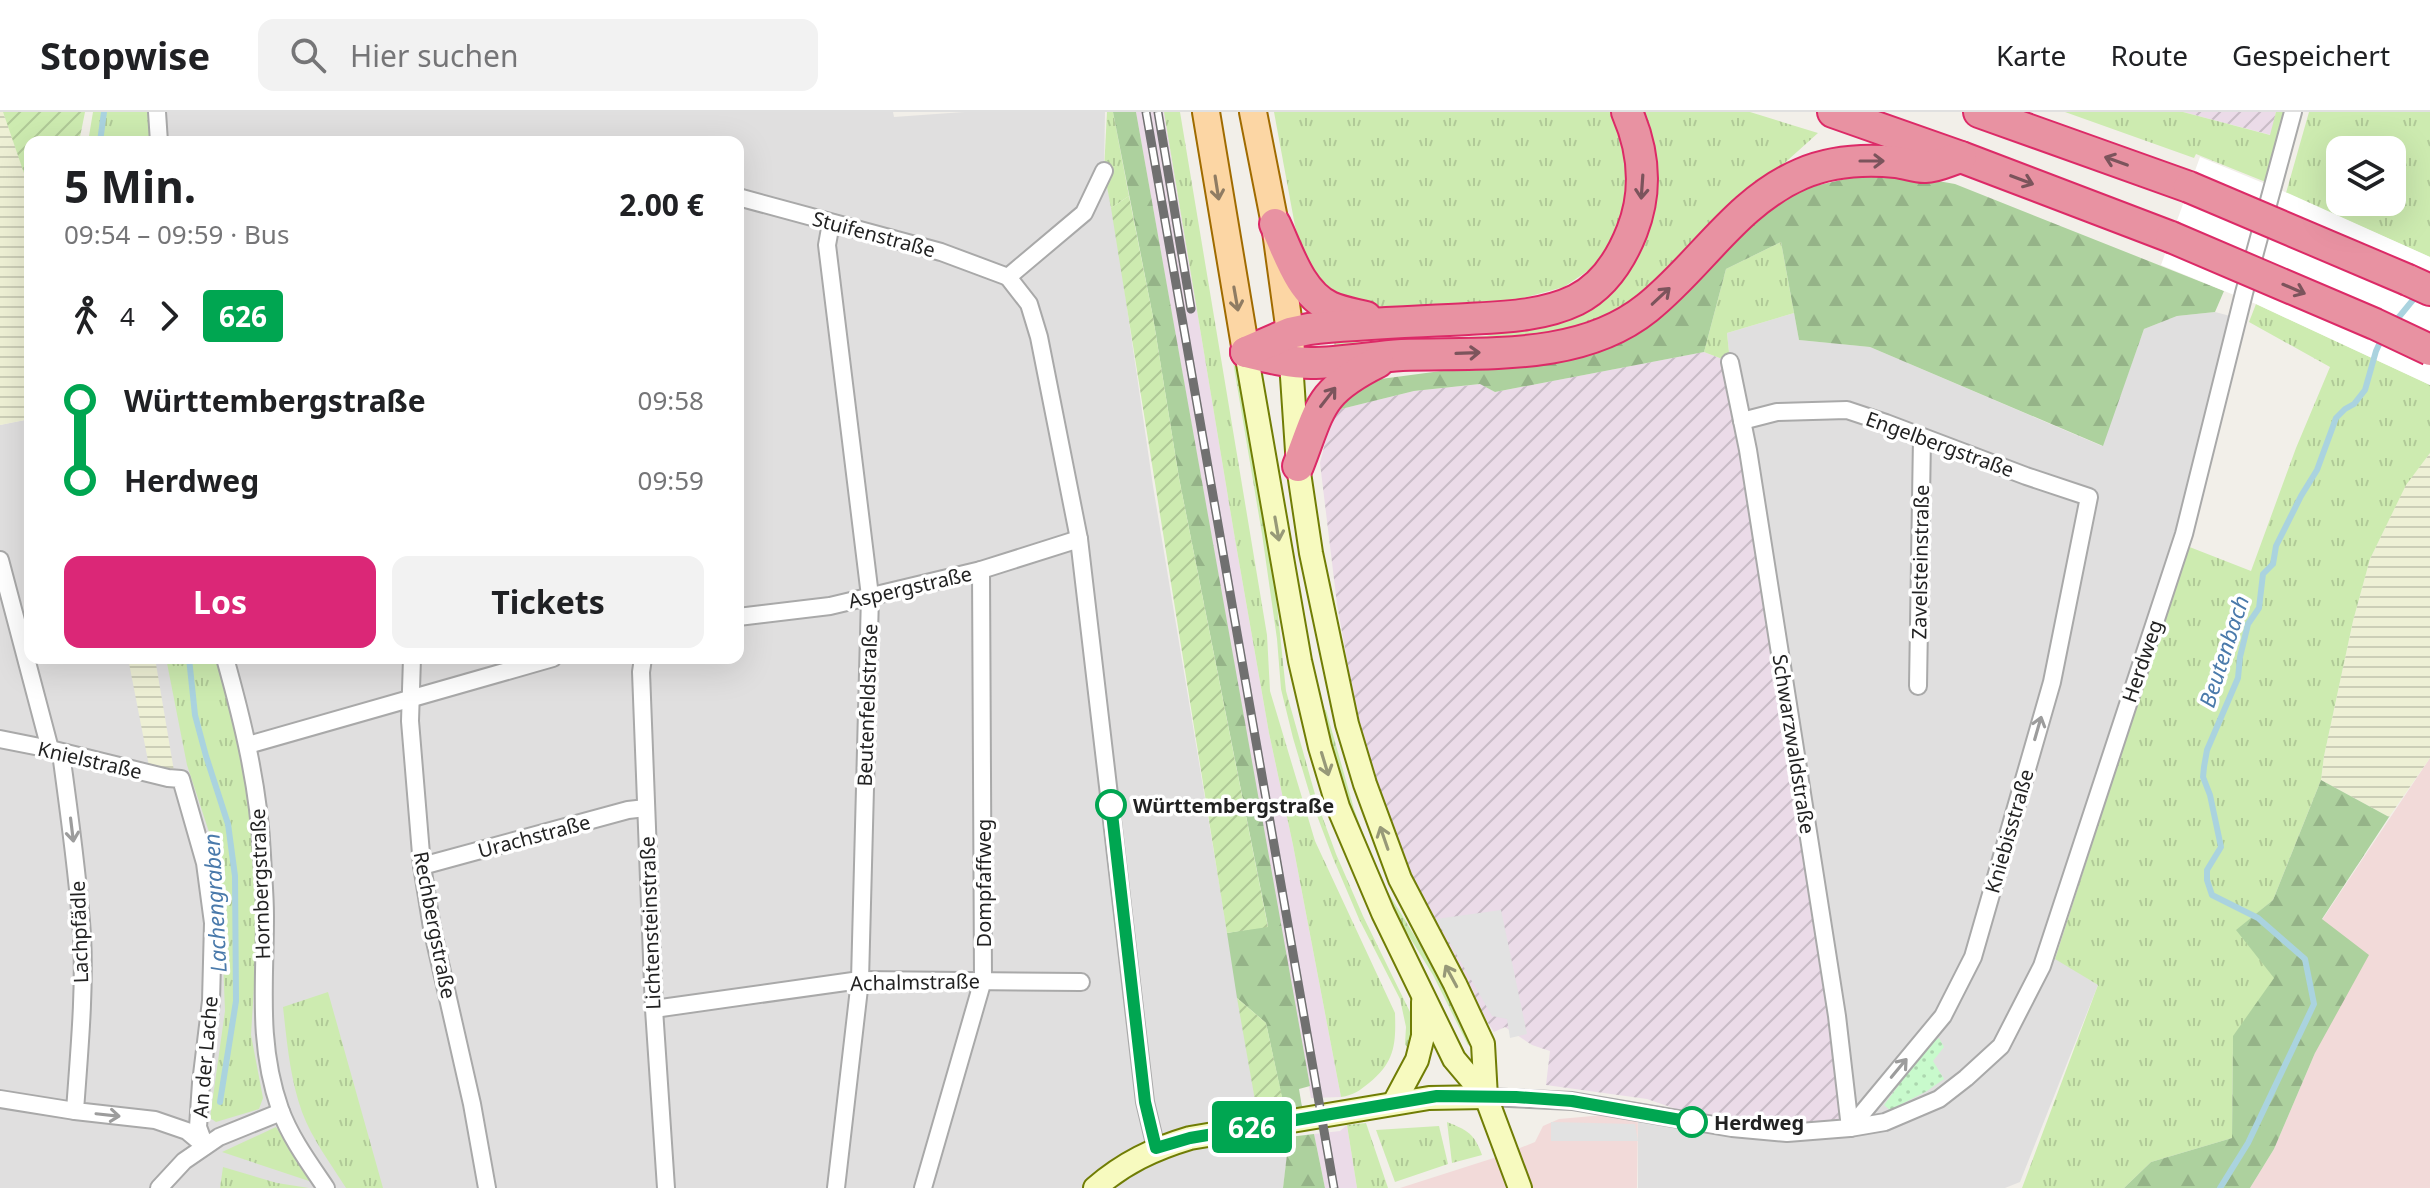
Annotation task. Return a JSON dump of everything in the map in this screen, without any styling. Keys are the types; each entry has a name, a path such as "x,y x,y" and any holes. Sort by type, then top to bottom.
{"highway":[{"path":"1246,352 1290,347 1324,327 1508,317 1555,309 1578,299 1596,287 1615,267 1637,218 1644,186 1641,155 1627,112"},
{"path":"1833,112 2171,237 2430,350"},
{"path":"1979,112 2189,187 2430,290"},
{"path":"1290,347 1314,363 1390,356 1533,350 1595,337 1644,311 1747,208 1772,189 1802,174 1835,163 1897,162 1927,167 1961,157"},
{"path":"1275,224 1298,273 1312,293 1328,306 1396,323"},
{"path":"1298,466 1321,404 1330,393 1343,381 1390,356"}],"main road":[{"path":"1206,112 1310,707 1338,807 1360,863 1454,1059 1486,1097"},
{"path":"1253,112 1275,224 1290,347 1298,466 1311,553 1347,724 1400,879 1483,1044 1486,1097 1520,1188"},
{"path":"1310,707 1321,703 1328,706 1347,724"},
{"path":"1394,1103 1417,1060 1423,1036 1422,993"},
{"path":"1095,1188 1133,1160 1156,1148 1190,1138 1437,1096 1486,1097"}],"street":[{"path":"157,112 159,136"},
{"name":"Herdweg","path":"1486,1097 1572,1101 1719,1126 1787,1133 1850,1128 1885,1122 1939,1099 2001,1046 2042,966 2184,534 2242,299 2293,112"},
{"path":"1104,171 1084,213 1008,277 1029,304 1039,337 1079,539 1145,1102 1156,1148"},
{"name":"Stuifenstraße","path":"744,199 941,252 1008,277"},
{"name":"Beutenfeldstraße","path":"831,223 827,245 870,596 860,980 836,1188"},
{"name":"Schwarzwaldstraße","path":"1730,362 1837,1016 1850,1128"},
{"name":"Engelbergstraße","path":"1742,421 1777,412 1847,410 2089,497"},
{"name":"Zavelsteinstraße","path":"1918,686 1922,438"},
{"name":"Kniebisstraße","path":"1850,1128 1943,1016 1973,957 2052,682 2089,497"},
{"name":"Aspergstraße","path":"744,616 830,606 981,570 1079,539"},
{"name":"Lachpfädle","path":"0,560 24,642"},
{"name":"Dompfaffweg","path":"923,1188 983,980 981,570"},
{"name":"Lachpfädle","path":"30,664 56,751 77,870 82,938 75,1111"},
{"name":"Hornbergstraße","path":"227,664 248,745 262,852 265,916 262,1012 270,1078 281,1112 326,1188"},
{"name":"Rechbergstraße","path":"412,664 410,721 422,866 432,928 472,1104 487,1188"},
{"path":"248,745 532,664"},
{"name":"Lichtensteinstraße","path":"642,664 654,1009 666,1188"},
{"name":"Knielstraße","path":"0,739 181,779"},
{"name":"An der Lache","path":"181,779 205,863 213,923 211,1001 198,1127 205,1146"},
{"name":"Urachstraße","path":"422,866 628,810 646,808"},
{"name":"Achalmstraße","path":"654,1009 860,980 1081,982"},
{"path":"0,1099 155,1120 187,1131 205,1146"},
{"name":"An der Lache","path":"159,1188 184,1161 205,1146 250,1123 281,1112"}],"shaded area":[{"path":"157,112 893,112 894,117 964,112 1105,112 1104,171 1257,1111 1284,1106 1289,1137 1283,1188 0,1188 0,425 24,420 24,664 744,664 744,136 159,136"},
{"path":"1136,112 1164,112 1269,733 1341,1097 1311,1098"},
{"path":"2183,112 2276,112 2271,135"},
{"path":"2215,312 2238,318 2184,534 2046,952 2098,985 2020,1182 2005,1188 1638,1188 1638,1112 1732,1128 1730,362 1727,333 1794,313 1799,340 1870,347 2102,446 2144,329 2177,316"},
{"path":"1704,352 1730,362 1850,1128 1732,1128 1647,1099 1546,1085 1550,1051 1532,1045 1505,1027 1494,1032 1414,910 1347,724 1350,677 1337,604 1320,463 1333,411 1414,391 1481,384 1495,392"},
{"path":"2430,758 2430,1188 2250,1188 2274,1149 2315,1053 2322,920"},
{"path":"1501,910 1527,1034 1510,1038 1507,1019 1492,1016 1436,919"},
{"path":"1638,1112 1637,1188 1400,1188 1535,1142 1543,1126 1559,1119"},
{"path":"1551,1122 1635,1124 1638,1141 1551,1141"},
{"path":"1347,1125 1357,1188 1325,1188 1314,1134 1340,1131"}],"green space":[{"path":"0,112 3,112 24,172 24,420 0,425"},
{"path":"3,112 85,112 80,136 24,136 24,173"},
{"path":"93,112 150,112 152,136 89,136"},
{"path":"1107,112 1113,112 1129,196 1111,208 1104,171"},
{"path":"1113,112 1136,112 1310,1086 1299,1089 1302,1107 1285,1112 1266,1023 1237,998 1227,933 1268,926 1179,478 1153,317"},
{"path":"1164,112 1180,112 1267,635 1270,691 1315,841 1395,1013 1394,1043 1384,1068 1359,1090 1341,1097 1269,733"},
{"path":"1191,112 1197,112 1275,586 1286,691 1318,805 1336,854 1410,1012 1413,1039 1409,1051 1405,1044 1406,1027 1400,999 1359,919 1333,858 1313,805 1281,689 1262,534"},
{"path":"1274,112 1617,112 1626,131 1631,203 1608,250 1592,268 1564,287 1512,301 1369,310 1342,302 1315,277 1295,226"},
{"path":"1639,112 1750,112 1818,133 1634,308 1557,335 1335,349 1334,341 1379,342 1485,336 1528,328 1623,273"},
{"path":"2065,112 2183,112 2270,135 2276,112 2293,112 2273,185 2196,154 2194,158"},
{"path":"2309,112 2430,112 2430,257 2338,216 2406,216 2406,136 2326,136 2326,211 2286,193"},
{"path":"1881,171 1955,184 2224,291 2215,312 2177,316 2144,329 2103,446 1870,347 1799,340 1781,242 1726,269 1704,352 1495,392 1480,384 1414,391 1333,411 1358,382 1592,351 1641,331 1746,224 1797,190"},
{"path":"1129,196 1153,317 1179,478 1268,927 1227,933 1111,208"},
{"path":"1781,242 1794,313 1727,333 1730,362 1704,352 1726,269"},
{"path":"2256,304 2430,385 2430,453 2406,485 2370,559 2353,621 2321,780 2273,900 2237,930 2275,978 2233,1037 2232,1138 2151,1162 2124,1188 2022,1188 2098,985 2055,959 2187,546 2251,571 2296,448 2330,367 2249,322"},
{"path":"2430,453 2430,758 2389,817 2321,780 2353,621 2370,559 2406,484"},
{"path":"129,664 156,664 174,771 149,766"},
{"path":"167,664 220,664 241,743 251,800 260,887 251,1035 263,1098 259,1109 216,1122 210,1118 225,1011 221,910 210,835 187,765"},
{"path":"1323,710 1326,710 1354,809 1374,862 1386,889 1436,971 1472,1043 1468,1045 1369,861 1336,772"},
{"path":"2321,780 2389,817 2322,919 2369,955 2315,1053 2274,1149 2250,1188 2124,1188 2151,1162 2232,1138 2233,1036 2274,978 2236,930 2273,900"},
{"path":"328,992 383,1188 346,1188 311,1132 298,1099 283,1007"},
{"path":"1237,998 1266,1023 1284,1106 1257,1112"},
{"path":"1939,1038 1944,1047 1933,1061 1944,1079 1890,1110 1884,1105 1929,1044"},
{"path":"1447,1122 1469,1133 1482,1155 1452,1163"},
{"path":"1366,1123 1388,1188 1357,1188 1347,1125"},
{"path":"1439,1126 1448,1164 1395,1182 1376,1130"},
{"path":"276,1127 312,1182 222,1152"},
{"path":"1314,1134 1325,1188 1283,1188 1289,1137"},
{"path":"223,1167 277,1183 309,1188 220,1188"}],"pier":[{"path":"2200,157 2290,194 2326,210 2326,216 2339,216 2430,257 2430,385 2256,304 2161,265"}],"waterway":[{"name":"Lachengraben","path":"101,136 104,112"},
{"name":"Beutenbach","path":"2394,323 2417,295"},
{"name":"Beutenbach","path":"2220,1188 2248,1143 2314,1004 2305,959 2258,918 2212,895 2207,870 2221,847 2203,777 2207,750 2238,678 2248,624 2259,608 2263,574 2273,564 2276,546 2317,470 2336,418 2354,404 2365,390 2382,338"},
{"name":"Lachengraben","path":"190,664 195,715 228,824 235,876 236,1001 220,1102"}],"railway":[{"path":"1146,112 1334,1188"},
{"path":"1158,112 1191,309"}],"bus line":[{"name":"626","path":"1111,805 1145,1102 1156,1148 1190,1138 1437,1096 1536,1097 1692,1122"}],"place":[{"name":"Württembergstraße","path":"1111,805"},
{"name":"Herdweg","path":"1692,1122"}]}
